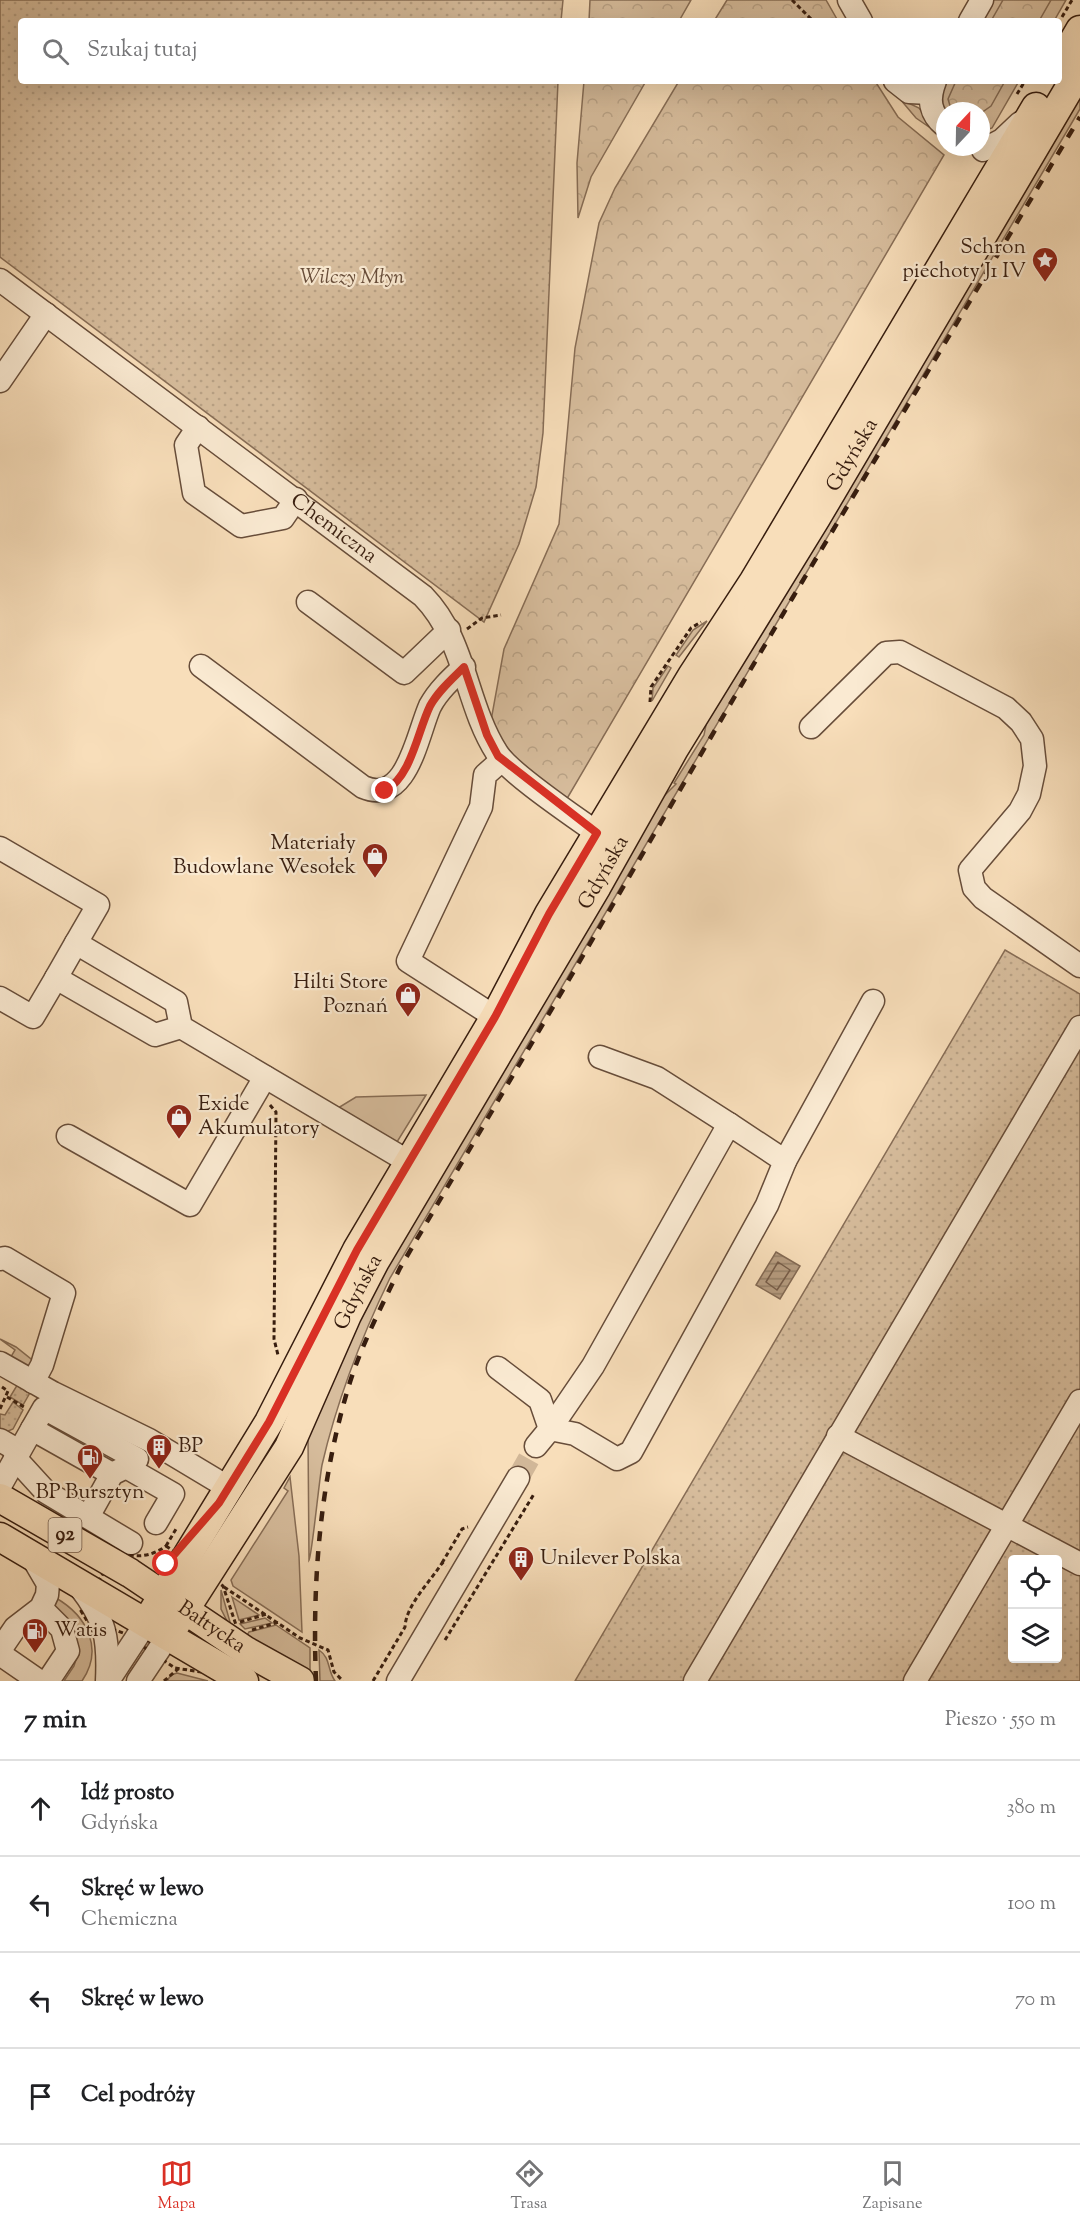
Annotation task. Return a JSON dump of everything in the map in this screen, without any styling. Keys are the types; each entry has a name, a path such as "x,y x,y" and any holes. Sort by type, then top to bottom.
{"main road":[{"path":"1062,61 1080,30"},
{"name":"Gdyńska","path":"157,1630 198,1569 289,1446 351,1306 375,1261 597,886 674,749 816,518 1080,70"},
{"name":"Gdyńska","path":"198,1569 224,1495 269,1422 357,1250 495,1017 549,914 692,676 754,581 1049,84"},
{"name":"Bałtycka","path":"0,1497 174,1603 236,1628 300,1681"},
{"name":"Bałtycka","path":"0,1537 244,1681"},
{"name":"Gdyńska","path":"116,1566 198,1569"},
{"path":"198,1569 236,1628"}],"street":[{"path":"849,0 859,18"},
{"path":"972,18 982,0"},
{"path":"899,84 909,92 932,87 931,109 936,115"},
{"path":"990,145 1002,140 1035,108"},
{"path":"980,201 984,175 981,156"},
{"name":"Chemiczna","path":"0,280 413,587 432,605 451,634 487,735 502,760 597,833"},
{"path":"0,381 46,314"},
{"path":"198,427 186,445 194,493 241,526 283,518 296,499"},
{"path":"308,602 404,673 451,634"},
{"path":"811,727 886,653 900,652 1006,708 1022,722 1032,739 1035,766 1029,794 1020,811 970,870 974,888 983,898 1080,966"},
{"path":"201,666 363,787 375,792 385,791 396,785 431,704 447,683 464,667"},
{"path":"495,1017 408,961 481,807 485,775 502,760"},
{"path":"597,886 597,833 631,825"},
{"path":"0,848 98,905 33,1017 0,998"},
{"path":"76,943 176,1002 181,1027"},
{"path":"56,978 155,1035 181,1027 409,1161"},
{"path":"543,1438 575,1434 616,1459 631,1452 767,1205 785,1161 873,1001"},
{"path":"695,1681 1080,1027"},
{"path":"600,1057 657,1078 785,1161"},
{"path":"68,1136 190,1204 265,1077"},
{"path":"543,1438 593,1366 729,1124"},
{"path":"0,1259 5,1258 64,1293 42,1365 39,1396 32,1428 12,1450 0,1486"},
{"path":"0,1363 39,1396 131,1460 173,1494 156,1523"},
{"path":"498,1368 540,1400 543,1438"},
{"path":"915,1681 1080,1401"},
{"path":"32,1428 131,1460 224,1495"},
{"path":"838,1436 1080,1564"},
{"path":"12,1450 46,1492 132,1543"},
{"path":"88,1517 131,1460"},
{"path":"398,1681 518,1478"},
{"path":"31,1555 48,1584 41,1608 15,1628 0,1652 39,1681"},
{"path":"75,1580 100,1616 106,1632 108,1681"},
{"path":"41,1608 62,1629 68,1651 48,1681"},
{"name":"Gdyńska","path":"108,1681 157,1630"},
{"name":"Gdyńska","path":"138,1681 157,1630"}],"path":[{"path":"792,0 810,18"},
{"path":"1061,18 1072,0"},
{"path":"451,634 482,618 501,615"},
{"path":"649,711 651,687 691,628 707,618"},
{"path":"266,1102 276,1108 274,1339 279,1357"},
{"path":"0,1386 8,1391 0,1409"},
{"path":"7,1397 26,1408 39,1396"},
{"path":"443,1643 534,1494"},
{"path":"116,1566 118,1548 126,1554 142,1556 157,1552 165,1546 300,1638 327,1650 334,1672 342,1681"},
{"path":"236,1628 267,1614"},
{"path":"236,1628 279,1622"},
{"path":"164,1681 178,1669"}],"green space":[{"name":"Wilczy Młyn","path":"0,0 563,0 561,18 18,18 18,84 558,84 543,433 536,487 519,544 484,622 0,257"},
{"path":"590,0 691,0 681,18 589,18"},
{"path":"727,0 826,0 836,18 716,18"},
{"path":"991,0 1066,0 1056,18 981,18"},
{"path":"1003,0 1051,0 1041,18 993,18"},
{"path":"584,84 644,84 591,177 578,218 577,163"},
{"path":"677,84 877,84 898,117 936,148 936,156 943,156 565,802 522,766 490,726 504,649 559,524 575,348 599,223 615,188"},
{"path":"944,84 1017,84 990,129 990,102 942,102"},
{"path":"955,84 1003,84 990,107 990,102 949,102"},
{"path":"1080,90 1080,109 390,1278 369,1323 335,1417 322,1465 309,1560 308,1436 362,1307 660,800 676,784 674,783 704,735 707,720"},
{"path":"900,99 919,108 936,128 936,132 916,118"},
{"path":"707,621 679,657 676,655 693,630"},
{"path":"668,666 671,668 652,701 653,688"},
{"path":"1005,950 1080,994 1080,1681 575,1681"},
{"path":"426,1095 397,1142 338,1108 356,1097"},
{"path":"0,1339 16,1347 36,1363 32,1369 9,1360 15,1350"},
{"path":"19,1382 31,1391 23,1405 10,1397"},
{"path":"13,1402 23,1410 13,1429 6,1432 0,1430 0,1414 5,1415"},
{"path":"290,1477 299,1556 302,1632 233,1586 231,1580 288,1491 284,1488"},
{"path":"221,1590 230,1622 230,1627 221,1609"},
{"path":"232,1597 259,1615 239,1620"},
{"path":"56,1598 76,1614 89,1634 92,1657 82,1681 64,1681 74,1666 78,1653 52,1612"},
{"path":"265,1618 272,1623 245,1629 240,1624"},
{"path":"276,1625 310,1648 310,1676 245,1639 249,1632"},
{"path":"319,1650 327,1660 335,1681 320,1681"},
{"path":"177,1673 208,1681 167,1681 171,1675"}],"water":[{"path":"776,1252 800,1266 780,1299 756,1285"}],"tunnel":[{"path":"518,1478 536,1446"}],"railway":[{"path":"316,1681 317,1568 331,1455 355,1367 393,1282 793,597 1080,117"}],"place":[{"name":"Schron piechoty J1 IV","path":"1045,283"},
{"name":"Materiały Budowlane Wesołek","path":"375,879"},
{"name":"Hilti Store Poznań","path":"408,1018"},
{"name":"Exide Akumulatory","path":"179,1140"},
{"name":"BP","path":"159,1470"},
{"name":"BP Bursztyn","path":"90,1480"},
{"name":"Unilever Polska","path":"521,1582"},
{"name":"Watis","path":"35,1654"}],"route":[{"path":"166,1564 180,1551 219,1503 269,1422 357,1250 510,992 532,945 597,833 498,756 487,735 464,667 447,683 431,704 403,773 396,785 385,791"}]}
